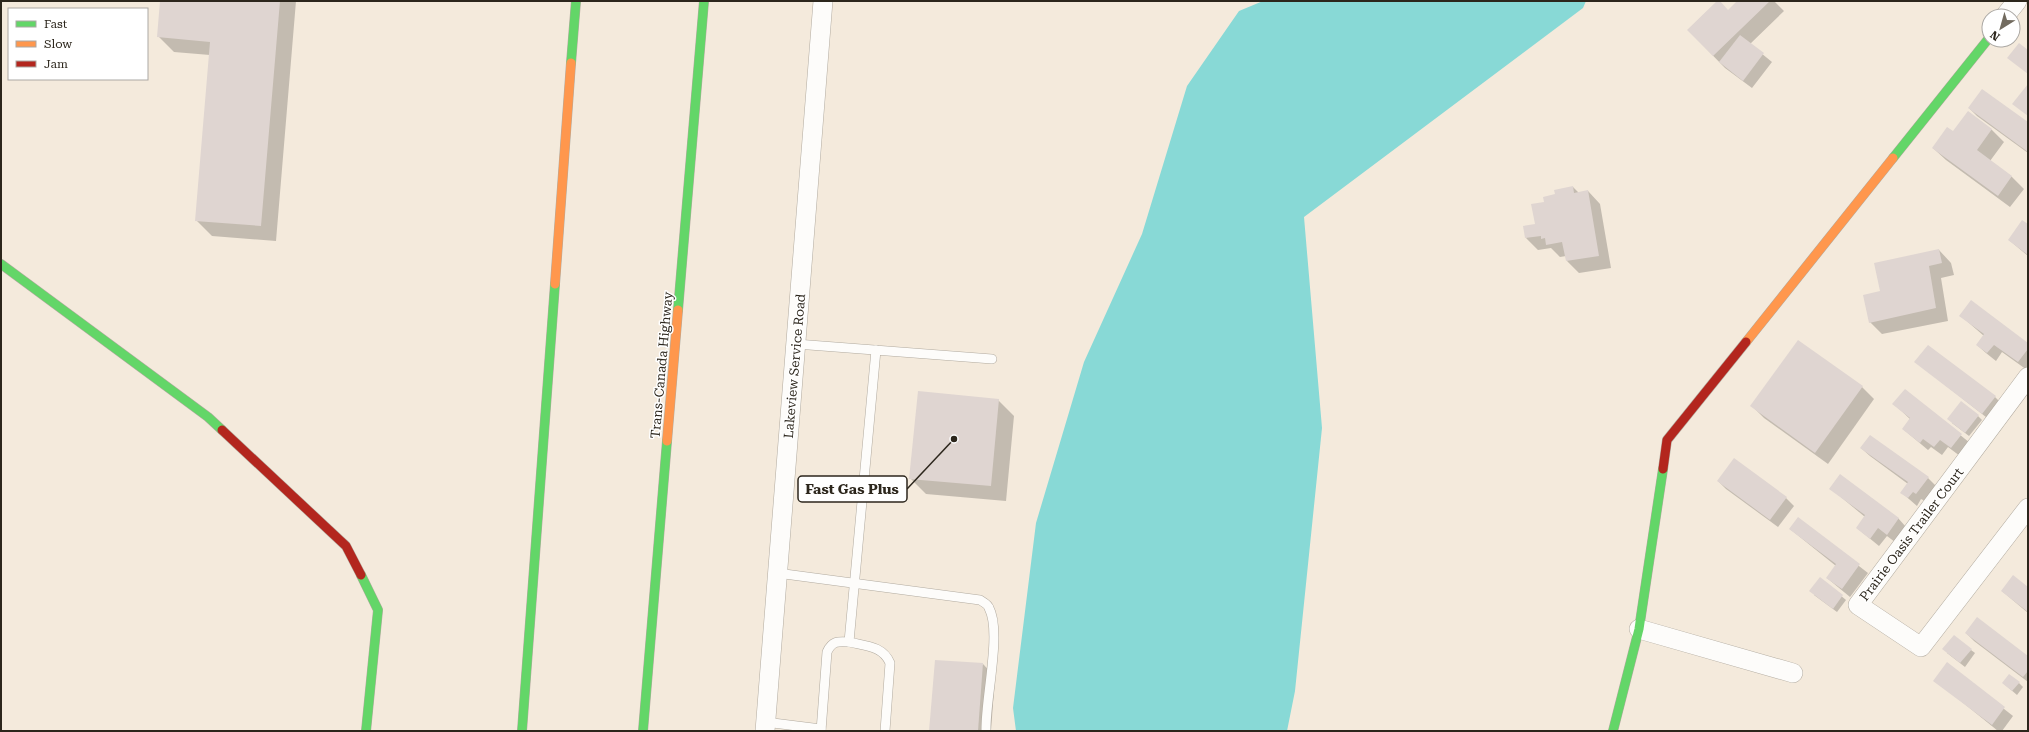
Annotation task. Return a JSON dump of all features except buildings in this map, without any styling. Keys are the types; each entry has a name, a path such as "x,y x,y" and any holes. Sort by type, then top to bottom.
{"main road":[{"path":"522,731 576,1"},
{"name":"Trans-Canada Highway","path":"643,731 704,1"},
{"path":"1614,731 1639,629 1667,440 1981,48"},
{"path":"1,264 208,417 346,546 378,610 366,731"}],"street":[{"name":"Lakeview Service Road","path":"765,727 823,1"},
{"name":"Prairie Oasis Trailer Court","path":"2028,377 1858,605 1921,647 2028,508"},
{"path":"1639,629 1793,673"}],"lane":[{"path":"796,344 992,359"},
{"path":"849,642 876,350"},
{"path":"777,573 980,600 989,606 992,616 993,650 986,731"},
{"path":"765,727 821,730 827,652 830,645 837,641 849,642 880,649 887,655 890,663 885,731"}],"water":[{"path":"1263,1 1586,1 1583,8 1304,217 1322,428 1295,691 1287,731 1016,731 1013,708 1036,523 1084,362 1142,234 1187,86 1239,11"}],"traffic: fast":[{"path":"571,63 576,1"},
{"path":"678,310 704,1"},
{"path":"1893,158 1981,48"},
{"path":"1,264 208,417 222,430"},
{"path":"522,731 555,284"},
{"path":"643,731 667,441"},
{"path":"1613,731 1639,629 1663,469"},
{"path":"361,575 378,610 366,731"}],"traffic: slow":[{"path":"555,284 571,63"},
{"path":"1746,342 1893,158"},
{"path":"667,441 678,310"}],"traffic: jam":[{"path":"1663,469 1667,440 1746,342"},
{"path":"222,430 346,546 361,575"}],"place":[{"name":"Fast Gas Plus","path":"954,439"}]}
